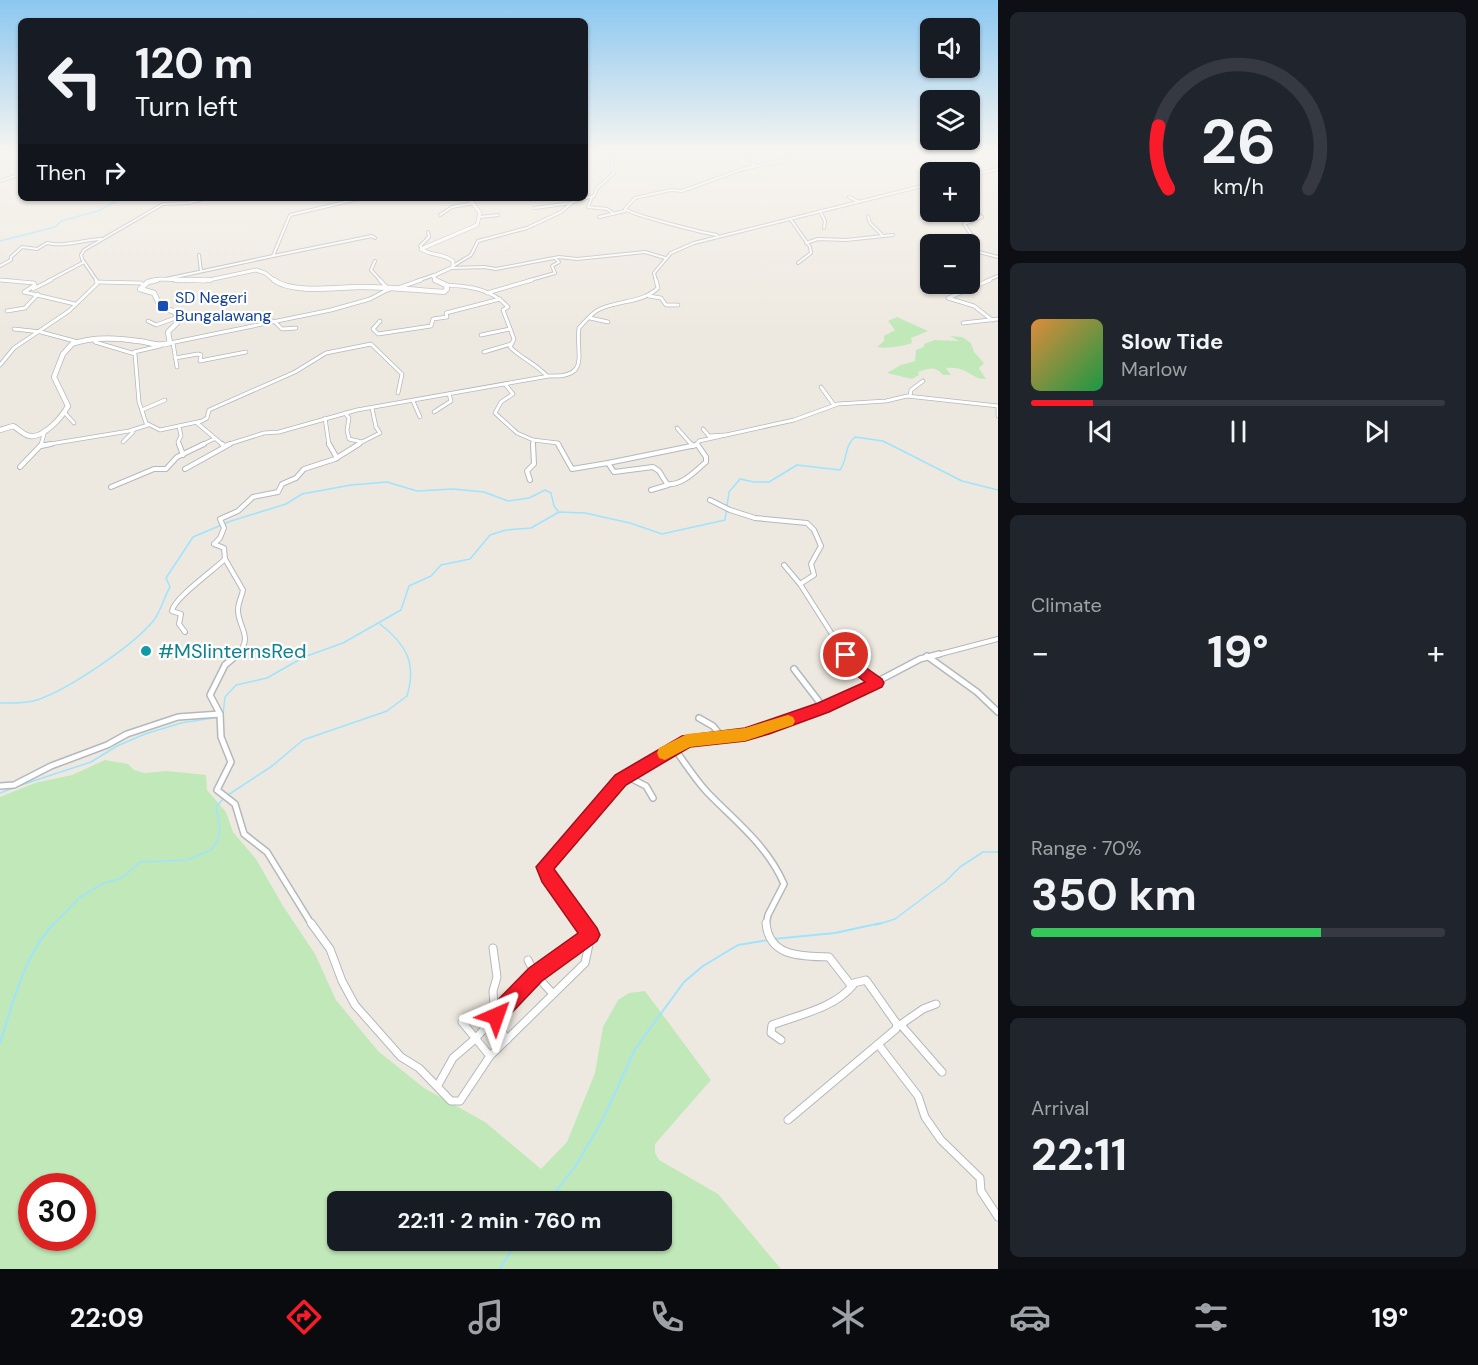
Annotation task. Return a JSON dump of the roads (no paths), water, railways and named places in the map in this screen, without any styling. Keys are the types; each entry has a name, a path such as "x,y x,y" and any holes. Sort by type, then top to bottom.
{"street":[{"path":"98,282 94,271 81,256 83,251 151,211"},
{"path":"273,256 290,215 306,211"},
{"path":"440,214 445,211"},
{"path":"477,211 480,218"},
{"path":"95,342 101,346 133,352 365,301 452,267 471,255 478,241 527,228 562,211"},
{"path":"599,218 624,211"},
{"path":"626,211 657,217 679,227 702,233 731,234"},
{"path":"185,470 224,446 264,433 279,432 345,413 547,376 563,377 571,374 580,356 577,329 592,314 602,308 649,296 658,289 654,273 671,253 694,243 819,211"},
{"path":"820,211 825,221 824,228"},
{"path":"422,248 474,228 480,218 498,215"},
{"path":"868,216 870,223 883,236"},
{"path":"790,220 799,229 810,247 811,253 798,263"},
{"path":"967,222 964,223 975,240 975,251 992,256 998,255"},
{"path":"428,232 429,237 420,246 422,251 426,254 449,256 453,261 452,267"},
{"path":"806,243 818,239 846,240 893,235"},
{"path":"177,368 168,332 177,323 178,317 173,310 161,308 154,293 140,289 143,285 152,281 346,240 372,236 375,238"},
{"path":"0,266 11,260 10,257 22,247 37,249 47,243 61,246 83,239 103,239"},
{"path":"452,267 497,269 537,260 629,255 645,252 665,258"},
{"path":"199,255 201,271"},
{"path":"486,293 511,284 554,274 552,266 559,262 555,258"},
{"path":"375,261 371,270 389,290"},
{"path":"27,292 84,262"},
{"path":"166,279 204,281 256,270 265,273 282,285 324,290 361,287 438,293 446,291 446,285"},
{"path":"434,275 436,281 446,285 469,287 486,293 500,299 508,307 503,311 514,339 511,344 484,352"},
{"path":"980,284 998,276"},
{"path":"0,279 35,284 23,291 75,304"},
{"path":"98,282 142,283 143,285"},
{"path":"0,365 9,357 12,350 40,332 92,290 98,282"},
{"path":"7,311 20,310 31,305 38,294"},
{"path":"954,294 948,298 974,306 992,320"},
{"path":"649,296 662,299 665,304 678,305"},
{"path":"398,393 402,374 372,344 371,338 401,328 431,326 433,319 447,316 447,312 500,299"},
{"path":"148,321 156,325 178,317"},
{"path":"590,318 608,322"},
{"path":"963,323 998,319"},
{"path":"378,334 372,330 375,324 381,321"},
{"path":"274,322 282,329 296,328"},
{"path":"14,328 78,342 141,342 160,346"},
{"path":"481,335 510,329"},
{"path":"0,430 13,426 31,436 45,430 64,412 68,406 54,376 69,346 78,342"},
{"path":"41,447 135,430 148,425 160,430 197,423 207,418 209,410 295,372 326,353 372,344"},
{"path":"511,344 517,354 530,359 547,376"},
{"path":"133,352 138,391 148,425"},
{"path":"175,358 198,354 201,355 200,361 246,352"},
{"path":"910,396 911,390 923,381"},
{"path":"505,384 513,394 501,402 495,413 514,432 525,439 558,443 572,469 694,446 699,441 794,420 834,405 886,401 910,396 998,406 998,416"},
{"path":"821,387 834,405"},
{"path":"434,412 451,400 449,394"},
{"path":"142,410 165,400"},
{"path":"413,401 420,417"},
{"path":"372,408 376,427 380,433 337,458 304,469 296,478 282,484 278,492 253,497 238,511 220,519 224,528 222,535 214,544 224,548 225,559 243,590 238,611 243,620 245,635 243,648 224,666 219,681 210,695 220,714 221,737 231,762 217,790 235,804 244,834 267,852 302,912 330,949 342,981 355,1005 386,1042 438,1085 452,1101 460,1101 490,1056 585,963 591,935 548,876 544,867 555,852 626,776 687,740 723,738 753,732 824,708 927,656 998,639"},
{"path":"64,412 74,423"},
{"path":"345,413 349,418 347,430 349,439 362,442"},
{"path":"325,418 328,447 337,458"},
{"path":"197,423 224,446"},
{"path":"179,426 181,436 178,442 183,455"},
{"path":"651,490 687,478 706,462 706,457 677,428"},
{"path":"703,429 710,436 730,435"},
{"path":"21,467 41,447 45,439 45,430"},
{"path":"123,442 135,430"},
{"path":"111,487 154,469 166,469 176,458 214,438"},
{"path":"530,480 527,471 534,464 533,440"},
{"path":"608,463 614,472 655,468 668,485"},
{"path":"710,500 730,510 755,518 809,524 821,546 811,564 814,575 800,584"},
{"path":"185,632 179,624 181,613 172,610 172,607 180,597 209,575 225,559"},
{"path":"784,565 800,584 853,666 877,683"},
{"path":"927,656 977,692 998,712"},
{"path":"794,669 824,708"},
{"path":"0,786 14,785 51,766 107,745 127,734 178,717 220,714"},
{"path":"699,718 713,726 723,738"},
{"path":"674,748 693,777 749,832 776,864 784,884 780,894 766,913 769,936 774,945 783,953 829,957 853,985"},
{"path":"626,776 649,788 649,794 653,798"},
{"path":"438,1085 453,1058 475,1039 536,974 591,935"},
{"path":"493,948 497,977 493,991 495,1020 507,1040"},
{"path":"528,960 536,974 553,994"},
{"path":"781,1041 771,1033 772,1025 845,994 853,985 865,979 899,1026 942,1072"},
{"path":"788,1120 899,1026 923,1009 936,1004"},
{"path":"462,1022 490,1056"},
{"path":"878,1044 918,1096 925,1117 941,1140 980,1178 981,1191 998,1217"}],"waterway":[{"path":"0,241 55,227 61,221 97,211"},
{"path":"223,715 225,697 236,685 267,678 304,657 343,643 401,610 409,586 431,576 441,565 470,559 490,535 506,530 531,528 559,512 585,513 630,523 662,534 725,520 729,492 740,479 769,482 797,465 840,470 849,444 855,437 883,441 962,481 998,490"},
{"path":"0,703 37,700 66,687 131,642 154,620 170,587 166,578 193,537 231,521 286,504 302,494 351,485 387,482 417,491 453,489 484,492 508,501 529,498 545,490 551,493 554,506 558,511"},
{"path":"228,795 272,766 303,740 387,711 407,696 411,674 407,655 397,639 380,624"},
{"path":"18,786 91,762 117,746 145,734 181,723 219,717"},
{"path":"0,793 13,788"},
{"path":"53,925 79,898 102,884 122,878 140,862 187,860 211,850 218,840 220,826 216,807 224,798"},
{"path":"876,925 895,919 946,881 960,867 983,852 998,852"},
{"path":"0,1043 27,964 54,923"},
{"path":"773,939 835,933 881,923"},
{"path":"556,1191 575,1167 603,1119 635,1049 684,982 703,966 738,945 768,940"},
{"path":"500,1269 511,1251"}],"place":[{"name":"SD Negeri Bungalawang","path":"163,306"},
{"name":"#MSIinternsRed","path":"146,651"}]}
